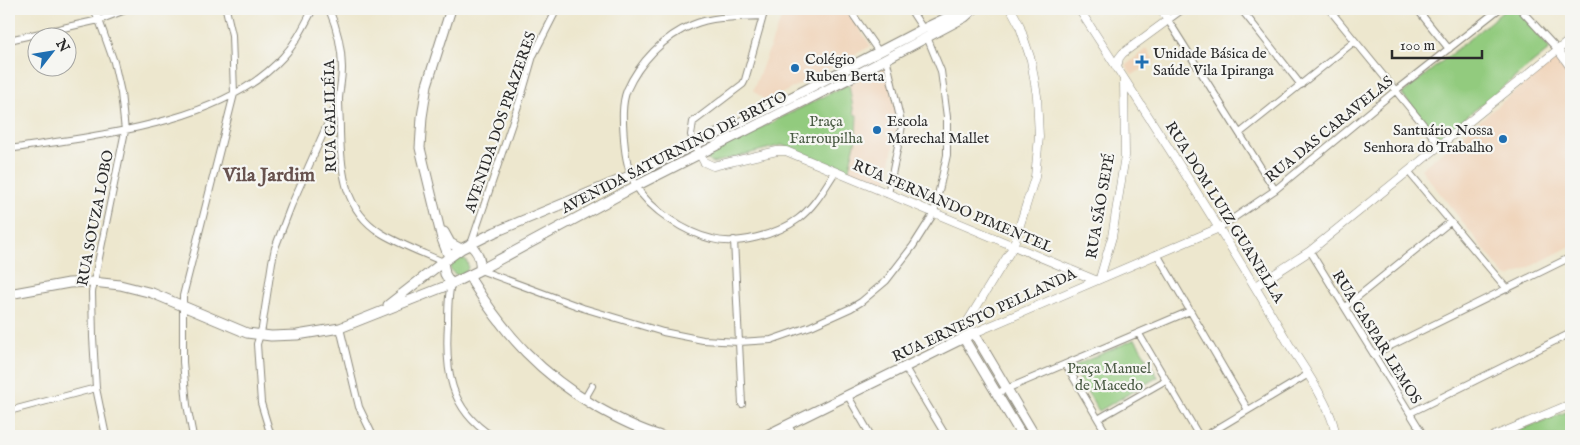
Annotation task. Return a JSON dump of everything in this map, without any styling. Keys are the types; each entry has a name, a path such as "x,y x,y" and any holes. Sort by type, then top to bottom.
{"main road":[{"name":"AVENIDA SATURNINO DE BRITO","path":"925,33 965,9"},
{"name":"AVENIDA SATURNINO DE BRITO","path":"382,310 461,249 495,232 631,176 925,33 965,17 974,9"},
{"path":"449,11 427,85 420,148 428,187 440,226 446,260 445,274 451,284"},
{"name":"AVENIDA SATURNINO DE BRITO","path":"9,294 69,283 93,282 120,285 152,293 247,333 296,335 340,328 451,284 480,270 699,154 883,53"},
{"path":"440,226 450,243 461,249"},
{"path":"470,245 479,256 481,262 480,270"},
{"path":"470,275 473,283 497,319 529,357 556,381 614,417 661,436"},
{"path":"974,333 1035,436"},
{"name":"RUA ERNESTO PELLANDA","path":"765,436 974,333"},
{"path":"963,337 1022,436"}],"street":[{"name":"RUA SOUZA LOBO","path":"93,9 99,20 114,62 125,131 93,282 93,337 96,388 106,436"},
{"path":"9,40 99,20 128,9"},
{"path":"193,436 187,405 183,362 182,305 190,264 234,94 232,35 226,9"},
{"path":"9,148 125,131 186,113 234,94 260,78 282,58 300,34 313,9"},
{"name":"RUA GALILÉIA","path":"329,9 338,34 341,53 342,69 339,98 341,165 345,185 353,203 366,220 380,233 446,260"},
{"name":"AVENIDA DOS PRAZERES","path":"470,245 516,113 533,56 557,9"},
{"path":"699,154 691,135 693,122 743,84 765,9"},
{"path":"850,9 883,53 902,126 888,194"},
{"path":"480,270 583,308 663,332 703,340 739,342 771,340 811,326 861,302 886,281 913,246 934,213 947,154 947,117 942,71 925,33 910,9"},
{"path":"963,337 966,324 1013,247 1035,177 1039,137 1037,96 1031,60 1011,9"},
{"name":"RUA DOM LUIZ GUANELLA","path":"1079,9 1256,286 1334,424 1334,436"},
{"path":"1161,9 1275,190"},
{"path":"1117,68 1119,58 1123,53 1183,9"},
{"path":"1241,9 1302,85"},
{"path":"1329,9 1440,145"},
{"path":"1417,9 1449,49"},
{"name":"RUA DAS CARAVELAS","path":"1219,228 1275,190 1395,91 1499,9"},
{"path":"1520,9 1558,50 1571,68"},
{"path":"763,16 717,18 691,25 660,45 641,64 626,92 622,120 624,148 631,176 636,186 656,210 682,227 712,240 734,240 763,236 789,225 817,201 835,172"},
{"path":"1256,286 1310,251 1571,39"},
{"path":"1240,133 1355,41"},
{"path":"1108,54 1123,53"},
{"name":"RUA SÃO SEPÉ","path":"1098,279 1112,237 1125,156 1124,78"},
{"path":"270,436 261,403 258,344 276,248 291,206 339,98"},
{"name":"RUA FERNANDO PIMENTEL","path":"699,154 704,162 713,166 782,150 1013,247 1098,279"},
{"path":"1408,171 1507,289"},
{"path":"1344,308 1450,222"},
{"name":"RUA ERNESTO PELLANDA","path":"974,333 1219,228"},
{"path":"734,240 742,404"},
{"name":"RUA GASPAR LEMOS","path":"1310,251 1424,436"},
{"path":"1157,254 1248,410"},
{"path":"1374,354 1568,259 1571,267"},
{"path":"451,284 449,292 447,359 452,388 466,413 492,436"},
{"path":"997,393 1190,311"},
{"path":"966,324 974,333"},
{"path":"340,328 359,407 373,436"},
{"path":"1410,414 1571,333"},
{"path":"1139,334 1199,436"},
{"path":"1066,365 1108,436"},
{"path":"904,366 946,436"},
{"path":"1205,436 1308,375"},
{"path":"1098,419 1166,380"},
{"path":"584,400 592,386"},
{"path":"9,411 96,388"},
{"path":"848,396 871,436"},
{"path":"1494,436 1571,404"},
{"path":"788,425 794,436"}],"shaded area":[{"name":"Colégio Ruben Berta","path":"785,9 789,9 803,17 807,9 842,9 849,14 871,46 766,102 753,90"},
{"name":"Unidade Básica de Saúde Vila Ipiranga","path":"1147,48 1155,62 1132,75 1126,65"},
{"path":"1558,56 1571,72 1571,246 1509,277 1504,275 1421,169"},
{"name":"Escola Marechal Mallet","path":"886,67 898,122 885,189 848,173 856,139 857,115 854,114 849,84"}],"green space":[{"path":"1506,9 1517,9 1550,49 1439,139 1402,94"},
{"name":"Praça Farroupilha","path":"849,84 854,114 857,115 856,139 848,173 782,145 713,163 707,160 708,154"},
{"path":"455,257 463,257 468,262 466,273 455,275 450,270 450,262"},
{"name":"Praça Manuel de Macedo","path":"1135,339 1158,377 1099,411 1072,367"},
{"path":"1571,410 1571,436 1505,436"}],"place":[{"name":"Unidade Básica de Saúde Vila Ipiranga","path":"1142,62"},
{"name":"Colégio Ruben Berta","path":"795,68"},
{"name":"Escola Marechal Mallet","path":"877,130"},
{"name":"Santuário Nossa Senhora do Trabalho","path":"1503,139"}],"district":[{"name":"Vila Jardim","path":"269,174"}]}
